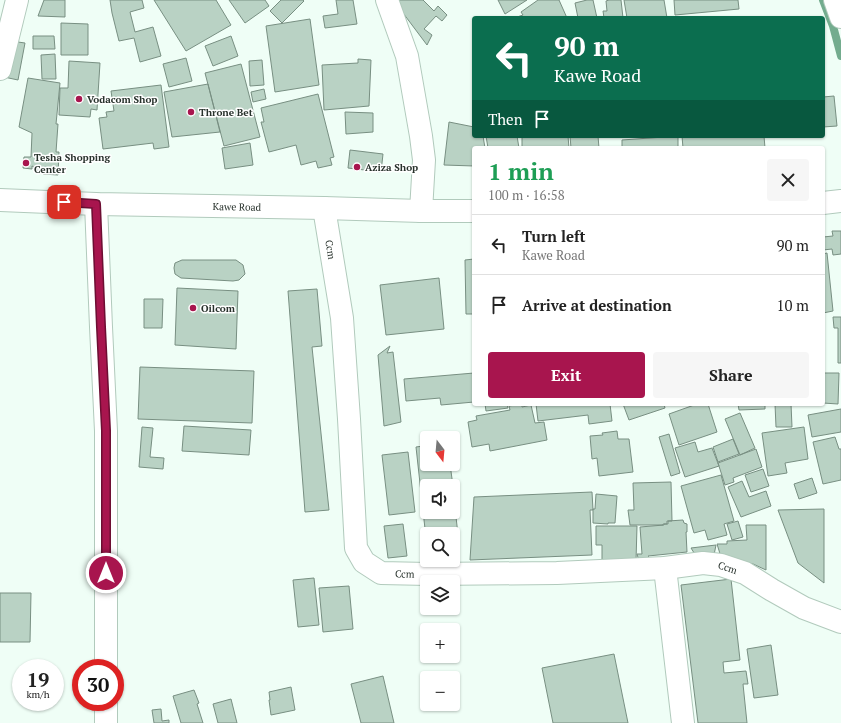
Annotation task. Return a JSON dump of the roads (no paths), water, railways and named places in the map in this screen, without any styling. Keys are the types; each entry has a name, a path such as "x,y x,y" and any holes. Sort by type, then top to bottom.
{"street":[{"path":"0,69 17,0"},
{"path":"387,0 407,56 421,136 424,160 421,211"},
{"path":"835,0 841,17"},
{"name":"Kawe Road","path":"0,200 96,204 472,211"},
{"path":"825,203 841,201"},
{"path":"96,204 106,431 106,659"},
{"name":"Ccm","path":"324,208 342,318 356,548 364,562 381,573 428,574 557,573 665,568 703,563 721,565 745,573 804,608 841,622"},
{"path":"665,568 683,723"},
{"path":"106,711 106,723"}],"waterway":[{"path":"823,0 833,26 841,56"}],"place":[{"name":"Vodacom Shop","path":"79,99"},
{"name":"Throne Bet","path":"191,112"},
{"name":"Tesha Shopping Center","path":"26,163"},
{"name":"Aziza Shop","path":"357,167"},
{"name":"Oilcom","path":"193,308"}]}
